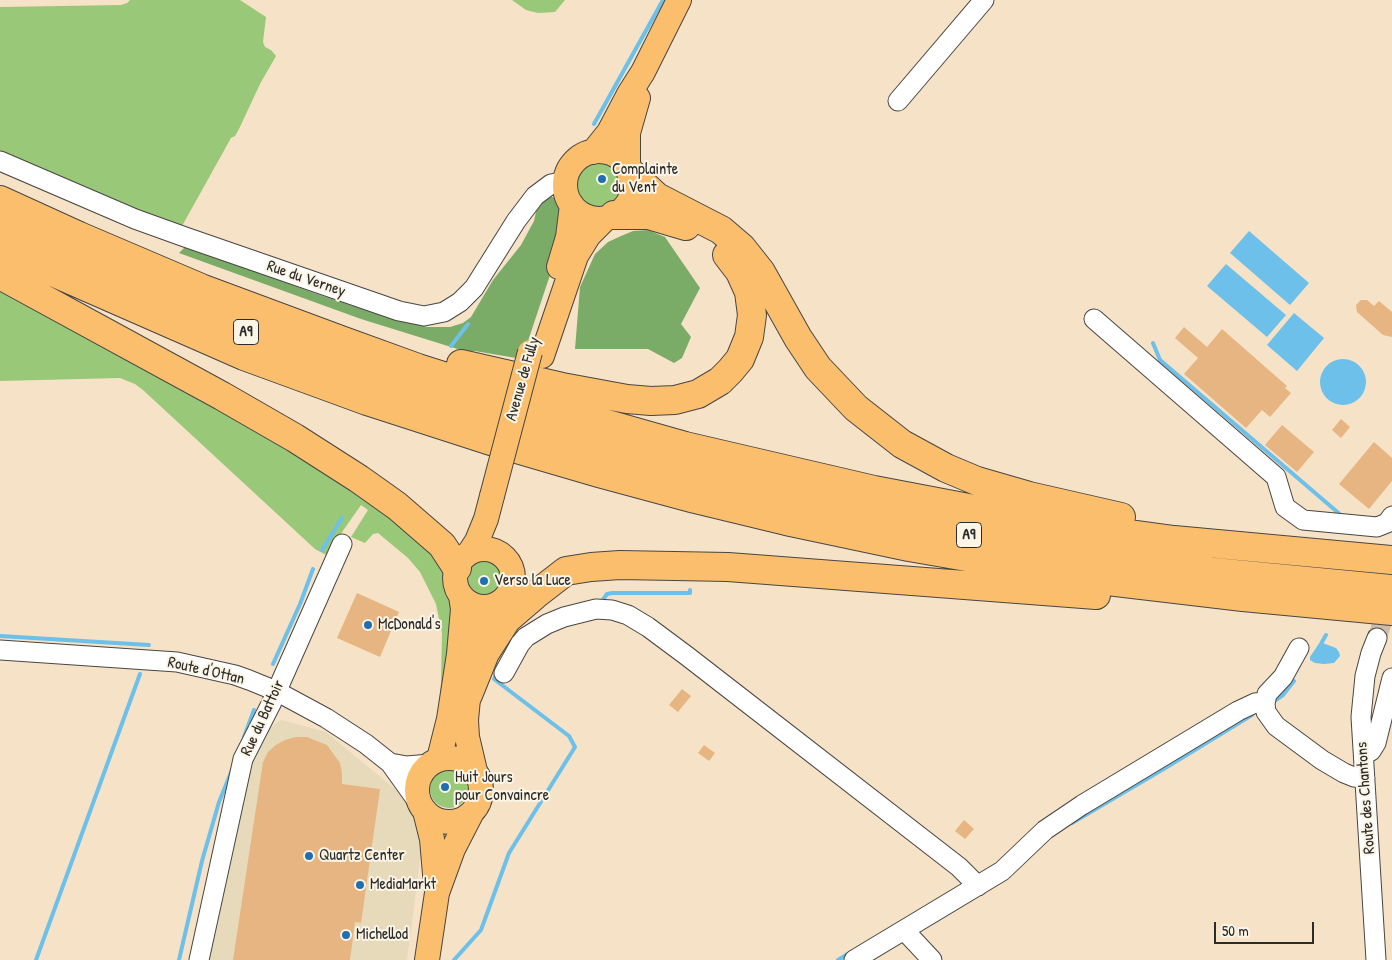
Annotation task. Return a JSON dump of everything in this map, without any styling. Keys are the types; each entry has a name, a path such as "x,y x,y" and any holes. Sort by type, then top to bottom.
{"highway":[{"path":"630,170 663,200 721,230 742,248 761,272 803,345 830,381 869,420 918,454 977,481 1135,521 1308,551 1349,556"},
{"path":"0,200 201,288 366,350 494,392 685,446 780,470 924,500 1076,527 1174,540 1392,560"},
{"path":"201,288 421,354 562,387 622,398 651,401 683,398 706,390 736,365 749,337 751,300 740,272 733,260 724,251 689,228 648,215 610,217"},
{"name":"A9","path":"0,228 140,290 370,378 498,420 696,476 882,518 1070,552 1214,572 1392,589"},
{"name":"A9","path":"0,249 244,356 367,401 509,447 695,499 786,521 909,547 1090,578 1244,597 1392,612"},
{"path":"0,275 295,438 397,506 442,545 464,560"},
{"path":"503,597 543,577 591,567 620,565 728,567 1034,591 1392,612"},
{"path":"468,695 485,653 507,619 566,571"}],"main road":[{"path":"592,152 609,132 643,72 679,0"},
{"path":"630,170 621,159 613,154 603,151 592,152 576,160 569,169 566,181 566,194 572,205 587,216 610,217 626,206 633,188 628,133 643,72"},
{"name":"Avenue de Fully","path":"464,560 477,541 486,519 498,498 566,246 573,212 572,205"},
{"name":"Avenue de Fully","path":"536,354 576,256 589,235 610,217"},
{"name":"Avenue de Fully","path":"498,498 501,554"},
{"path":"427,960 437,893 453,849 470,814 477,805 481,791 480,780 475,771 467,737 466,720 471,662 480,630 503,597 514,577 508,560 501,554 488,549 481,549 464,560 455,581 461,596 463,609 460,654 449,719 435,762"},
{"path":"461,596 477,606 489,607 503,597"},
{"path":"437,893 432,839 417,794 418,783 422,772 435,762 452,758 465,762 475,771"},
{"path":"423,808 433,818 447,822 462,820 470,814"}],"street":[{"path":"898,101 984,0"},
{"name":"Rue du Verney","path":"0,161 135,219 176,234 399,311 424,316 444,312 460,302 474,288 516,220 535,196 551,184 566,181"},
{"path":"1094,319 1276,477 1285,507 1303,520 1377,527 1386,523 1392,516"},
{"name":"Rue du Battoir","path":"199,960 243,759 276,691 342,544"},
{"path":"504,673 520,644 534,631 547,624 564,617 596,609 612,610 628,615 672,645 960,867 978,886"},
{"name":"Route des Chantons","path":"1376,638 1368,664 1362,697 1361,729 1376,960"},
{"path":"1299,648 1283,677 1267,694 1265,709 1268,716 1290,737 1344,774 1365,778"},
{"name":"Route d'Ottan","path":"0,650 178,662 235,675 276,691 326,718 366,744 390,763 423,808"},
{"path":"1364,754 1372,751 1376,743 1392,678"},
{"path":"854,960 1010,865 1045,830 1068,814 1238,711 1255,703 1265,702"},
{"name":"Route d'Ottan","path":"390,763 416,767 435,762"},
{"path":"904,930 932,960"},
{"path":"204,942 211,960"}],"shaded area":[{"path":"281,720 326,732 406,798 423,837 407,960 191,960 236,752"}],"green space":[{"path":"130,0 240,0 266,17 263,42 265,47 276,56 260,84 239,129 235,136 231,138 182,226 162,221 0,154 0,7 121,5"},
{"path":"512,0 565,0 555,12 538,13 526,10"},
{"path":"605,159 618,166 624,174 624,194 618,202 610,208 595,209 582,202 576,194 575,179 582,166 590,160"},
{"path":"551,197 559,198 563,201 557,254 522,359 475,351 464,351 361,319 179,253 186,246 377,314 427,327 450,327 463,323 471,317 493,280 521,245 534,221 538,203"},
{"path":"648,230 665,237 700,288 681,324 691,337 682,358 674,363 648,349 575,349 580,287 595,254 608,242 621,236 633,231"},
{"path":"0,287 310,460 429,545 444,573 446,589 454,614 436,739 441,683 442,633 436,604 420,572 408,558 378,533 373,534 365,543 351,537 368,510 361,505 326,555 315,549 135,384 120,378 0,381"},
{"path":"484,560 496,566 502,578 496,590 484,596 472,590 466,578 472,566"},
{"path":"449,770 463,775 468,789 463,803 449,808 435,803 430,789 435,775"}],"water":[{"path":"1249,231 1309,283 1290,305 1230,253"},
{"path":"1226,264 1286,315 1267,337 1207,286"},
{"path":"1294,313 1324,338 1297,371 1267,345"},
{"path":"1338,359 1348,359 1362,369 1366,382 1362,395 1356,401 1348,405 1338,405 1324,395 1320,387 1320,377 1330,363"},
{"path":"1320,642 1336,648 1339,652 1340,656 1334,663 1315,663 1310,660"}],"building":[{"path":"1361,300 1367,300 1374,306 1379,301 1392,312 1392,337 1383,335 1357,312 1356,305"},
{"path":"1184,327 1207,347 1222,329 1287,386 1285,388 1291,393 1270,417 1262,410 1246,428 1184,374 1198,358 1175,338"},
{"path":"1341,419 1350,427 1341,438 1332,430"},
{"path":"1282,425 1314,452 1297,472 1265,445"},
{"path":"1374,442 1392,458 1392,481 1369,509 1339,484"},
{"name":"McDonald's","path":"357,593 399,612 380,657 337,638"},
{"path":"682,689 691,696 678,712 669,705"},
{"name":"Quartz Center","path":"296,737 307,737 327,745 340,763 342,784 380,789 361,923 355,922 350,960 233,960 263,762 268,752 276,745"},
{"path":"704,745 715,753 709,761 698,753"},
{"path":"964,820 974,829 965,839 955,831"}],"waterway":[{"path":"594,124 663,0"},
{"path":"451,346 468,324"},
{"path":"1153,343 1160,360 1342,516"},
{"path":"322,550 342,518"},
{"path":"273,664 300,604 313,569"},
{"path":"599,602 607,594 612,593 690,593 690,590"},
{"path":"1322,642 1326,635"},
{"path":"0,636 149,645"},
{"path":"454,960 481,930 509,853 575,747 569,736 494,679 497,672"},
{"path":"36,960 140,674"},
{"path":"1273,702 1283,695 1294,681"},
{"path":"244,737 254,710"},
{"path":"1072,823 1252,715"},
{"path":"179,960 202,861 219,802 232,770"},
{"path":"838,960 851,952"}],"tunnel":[{"path":"1377,638 1390,599"}],"place":[{"name":"Complainte du Vent","path":"602,179"},
{"name":"Verso la Luce","path":"484,581"},
{"name":"McDonald's","path":"368,625"},
{"name":"Huit Jours pour Convaincre","path":"445,787"},
{"name":"Quartz Center","path":"309,856"},
{"name":"MediaMarkt","path":"360,885"},
{"name":"Michellod","path":"346,935"}]}
